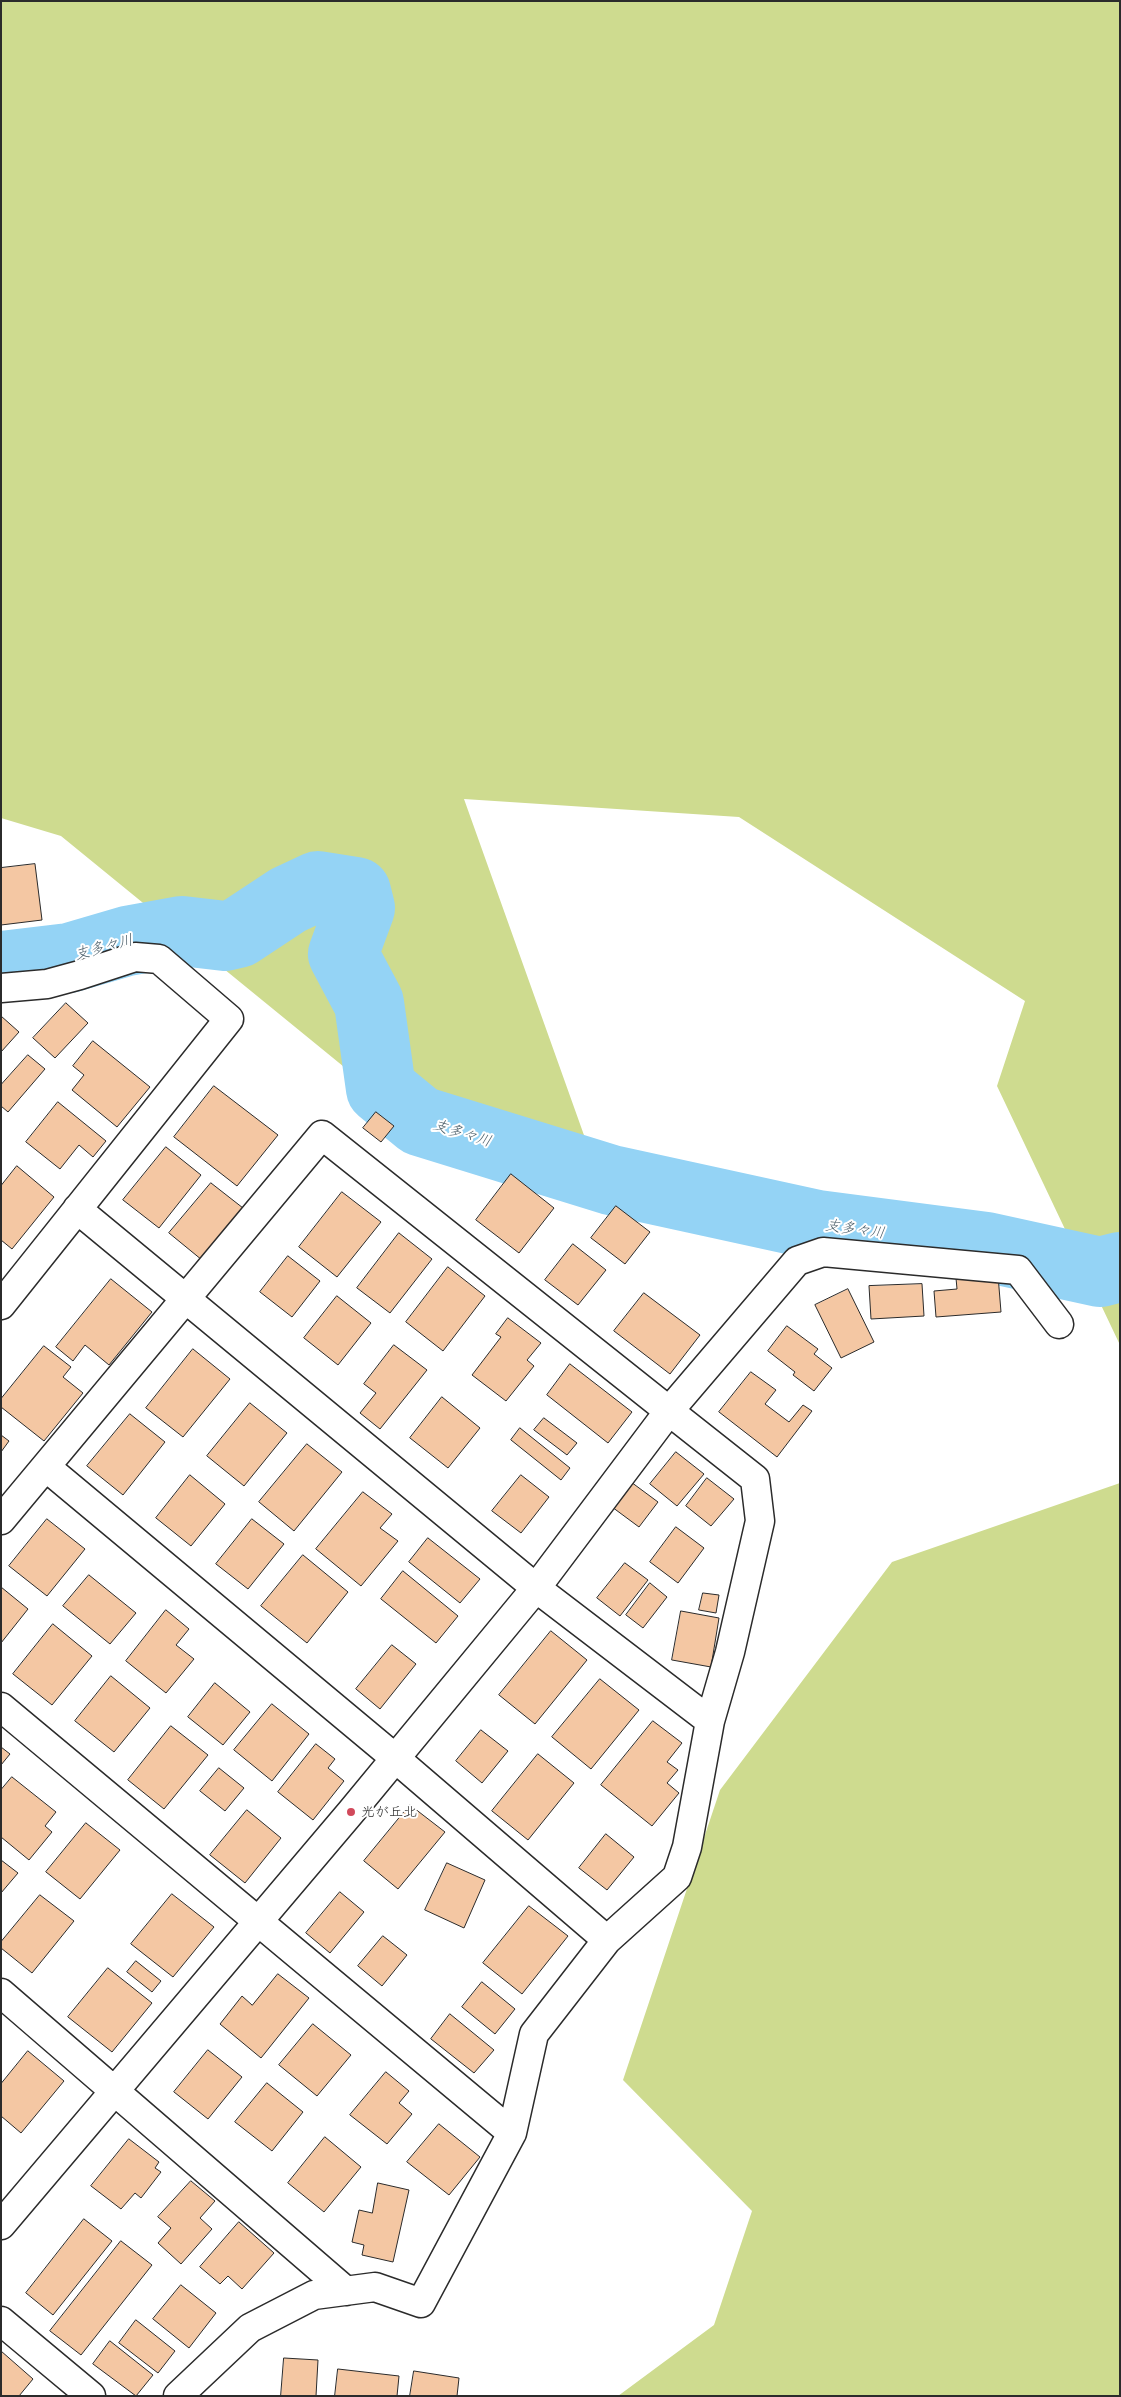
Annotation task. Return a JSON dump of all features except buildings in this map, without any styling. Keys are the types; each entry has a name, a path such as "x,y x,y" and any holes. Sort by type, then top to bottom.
{"street":[{"path":"1,988 47,984 135,957 159,960 229,1019 1,1305"},
{"path":"1,1520 322,1135 755,1478 760,1521 730,1652 710,1721 687,1847 677,1877 606,1940 534,2034 512,2133 421,2303 375,2287 314,2295 250,2328 178,2396"},
{"path":"77,1209 536,1588 710,1721"},
{"path":"1,2225 116,2092 536,1588 669,1411 797,1261 823,1252 1018,1270 1059,1324"},
{"path":"46,1467 395,1758 606,1940"},
{"path":"1,1707 512,2133"},
{"path":"1,1993 346,2291"},
{"path":"1,2322 91,2396"}],"green space":[{"path":"1,1 1120,1 1120,1345 997,1086 1025,1001 739,817 464,799 595,1166 349,1071 61,836 1,818"},
{"path":"1120,1483 1120,2396 618,2396 714,2325 752,2211 623,2080 720,1790 892,1562"}],"waterway":[{"name":"支多々川","path":"1,966 69,958 127,941 182,931 225,936 238,933 288,900 318,886 356,892 360,908 343,954 369,1003 381,1089 420,1121 611,1180 817,1225 986,1247 1100,1272 1120,1267"}],"place":[{"name":"光が丘北","path":"351,1812"}]}
